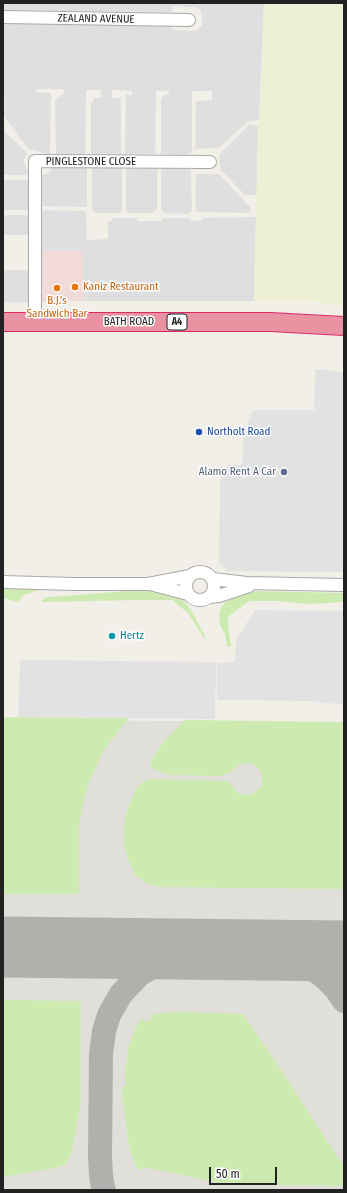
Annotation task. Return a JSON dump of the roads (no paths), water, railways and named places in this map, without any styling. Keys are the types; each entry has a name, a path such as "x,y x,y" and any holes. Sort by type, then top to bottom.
{"highway":[{"name":"BATH ROAD","path":"5,322 270,322 344,326"}],"street":[{"name":"ZEALAND AVENUE","path":"3,17 189,20"},
{"name":"PINGLESTONE CLOSE","path":"35,322 35,161 210,162"},
{"path":"3,582 148,584 190,576 194,573 202,572 209,575 213,579 262,584 344,585"},
{"path":"190,576 187,580 186,588 191,598 197,600 203,600 248,586 262,584"},
{"path":"210,597 214,590 213,579"},
{"path":"148,584 188,594"}],"place":[{"name":"Kaniz Restaurant","path":"75,287"},
{"name":"B.J.'s Sandwich Bar","path":"57,288"},
{"name":"Northolt Road","path":"199,432"},
{"name":"Alamo Rent A Car","path":"284,472"},
{"name":"Hertz","path":"112,636"}]}
